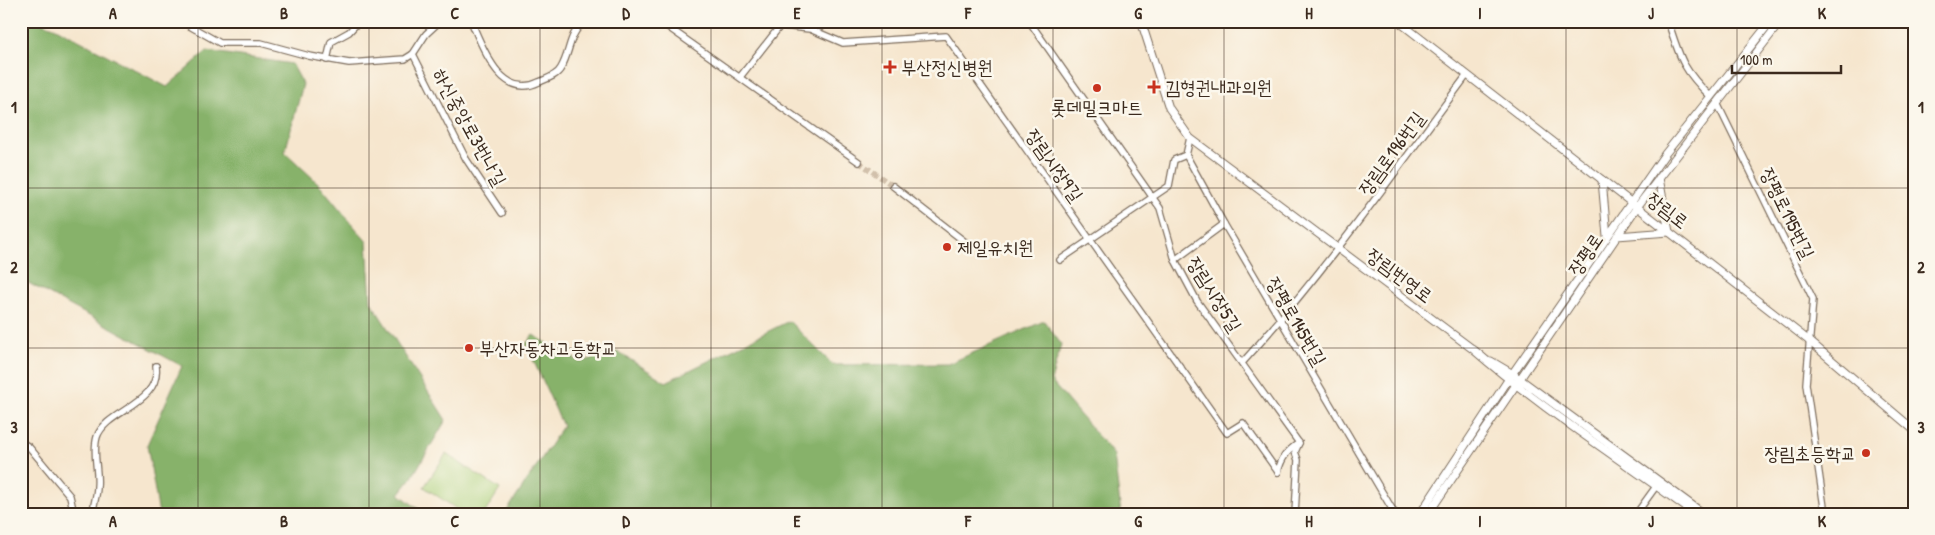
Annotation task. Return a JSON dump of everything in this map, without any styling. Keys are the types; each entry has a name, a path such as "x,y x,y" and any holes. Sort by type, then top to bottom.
{"street":[{"path":"181,21 220,43 261,44 327,60 349,63 405,59 413,54 426,34 440,21"},
{"path":"327,60 331,42 349,32 360,21"},
{"path":"471,21 490,64 501,75 523,86 534,85 555,74 561,68 575,28 585,21"},
{"path":"736,21 782,23"},
{"name":"장림시장5길","path":"1028,21 1160,208 1175,260 1197,300 1299,443"},
{"name":"장림번영로","path":"1141,21 1169,108 1190,138 1511,377"},
{"name":"장림로","path":"1398,21 1808,340 1914,430"},
{"path":"1668,21 1682,63 1691,78 1717,103"},
{"name":"장평로","path":"1428,514 1617,236 1665,154 1772,21"},
{"name":"장평로","path":"1420,514 1607,237 1634,204 1659,178 1781,21"},
{"path":"740,77 782,23"},
{"name":"장림시장9길","path":"782,23 810,29 843,43 946,36 1227,433 1243,423 1278,472 1280,461 1288,451 1299,443"},
{"path":"668,27 859,162"},
{"name":"하신중앙로3번나길","path":"413,54 466,159 502,213"},
{"name":"장림로196번길","path":"1242,363 1280,322 1338,249 1467,75"},
{"name":"장평로195번길","path":"1717,103 1814,299 1808,340 1806,384 1825,514"},
{"path":"1060,260 1169,186 1174,160 1186,155 1190,138"},
{"name":"장평로145번길","path":"1186,155 1280,322 1395,514"},
{"path":"1617,236 1669,232 1659,178"},
{"path":"1602,180 1607,237"},
{"path":"893,186 970,245"},
{"path":"1175,260 1224,224"},
{"path":"93,514 93,502 97,488 95,451 98,436 115,417 136,405 150,389 157,374 156,366"},
{"path":"1511,377 1581,435 1659,483 1704,514"},
{"path":"21,442 29,447 70,496 74,514"},
{"path":"1295,514 1298,460 1296,452 1299,443"},
{"path":"1636,514 1659,483"},
{"path":"1659,483 1695,514"}],"green space":[{"path":"21,21 36,21 54,27 167,87 207,51 292,64 303,84 285,152 319,184 367,242 371,302 446,420 411,479 399,494 425,514 159,514 147,445 182,366 21,279"},
{"path":"789,321 833,365 948,364 1044,321 1061,344 1051,381 1114,455 1121,514 505,514 563,426 526,344 533,335 580,362 618,352 666,382"},
{"path":"446,454 500,489 484,514 464,514 424,487"}],"tunnel":[{"path":"859,162 893,186"}],"place":[{"name":"부산정신병원","path":"890,67"},
{"name":"김형권내과의원","path":"1154,87"},
{"name":"롯데밀크마트","path":"1097,88"},
{"name":"제일유치원","path":"947,247"},
{"name":"부산자동차고등학교","path":"469,348"},
{"name":"장림초등학교","path":"1866,453"}]}
